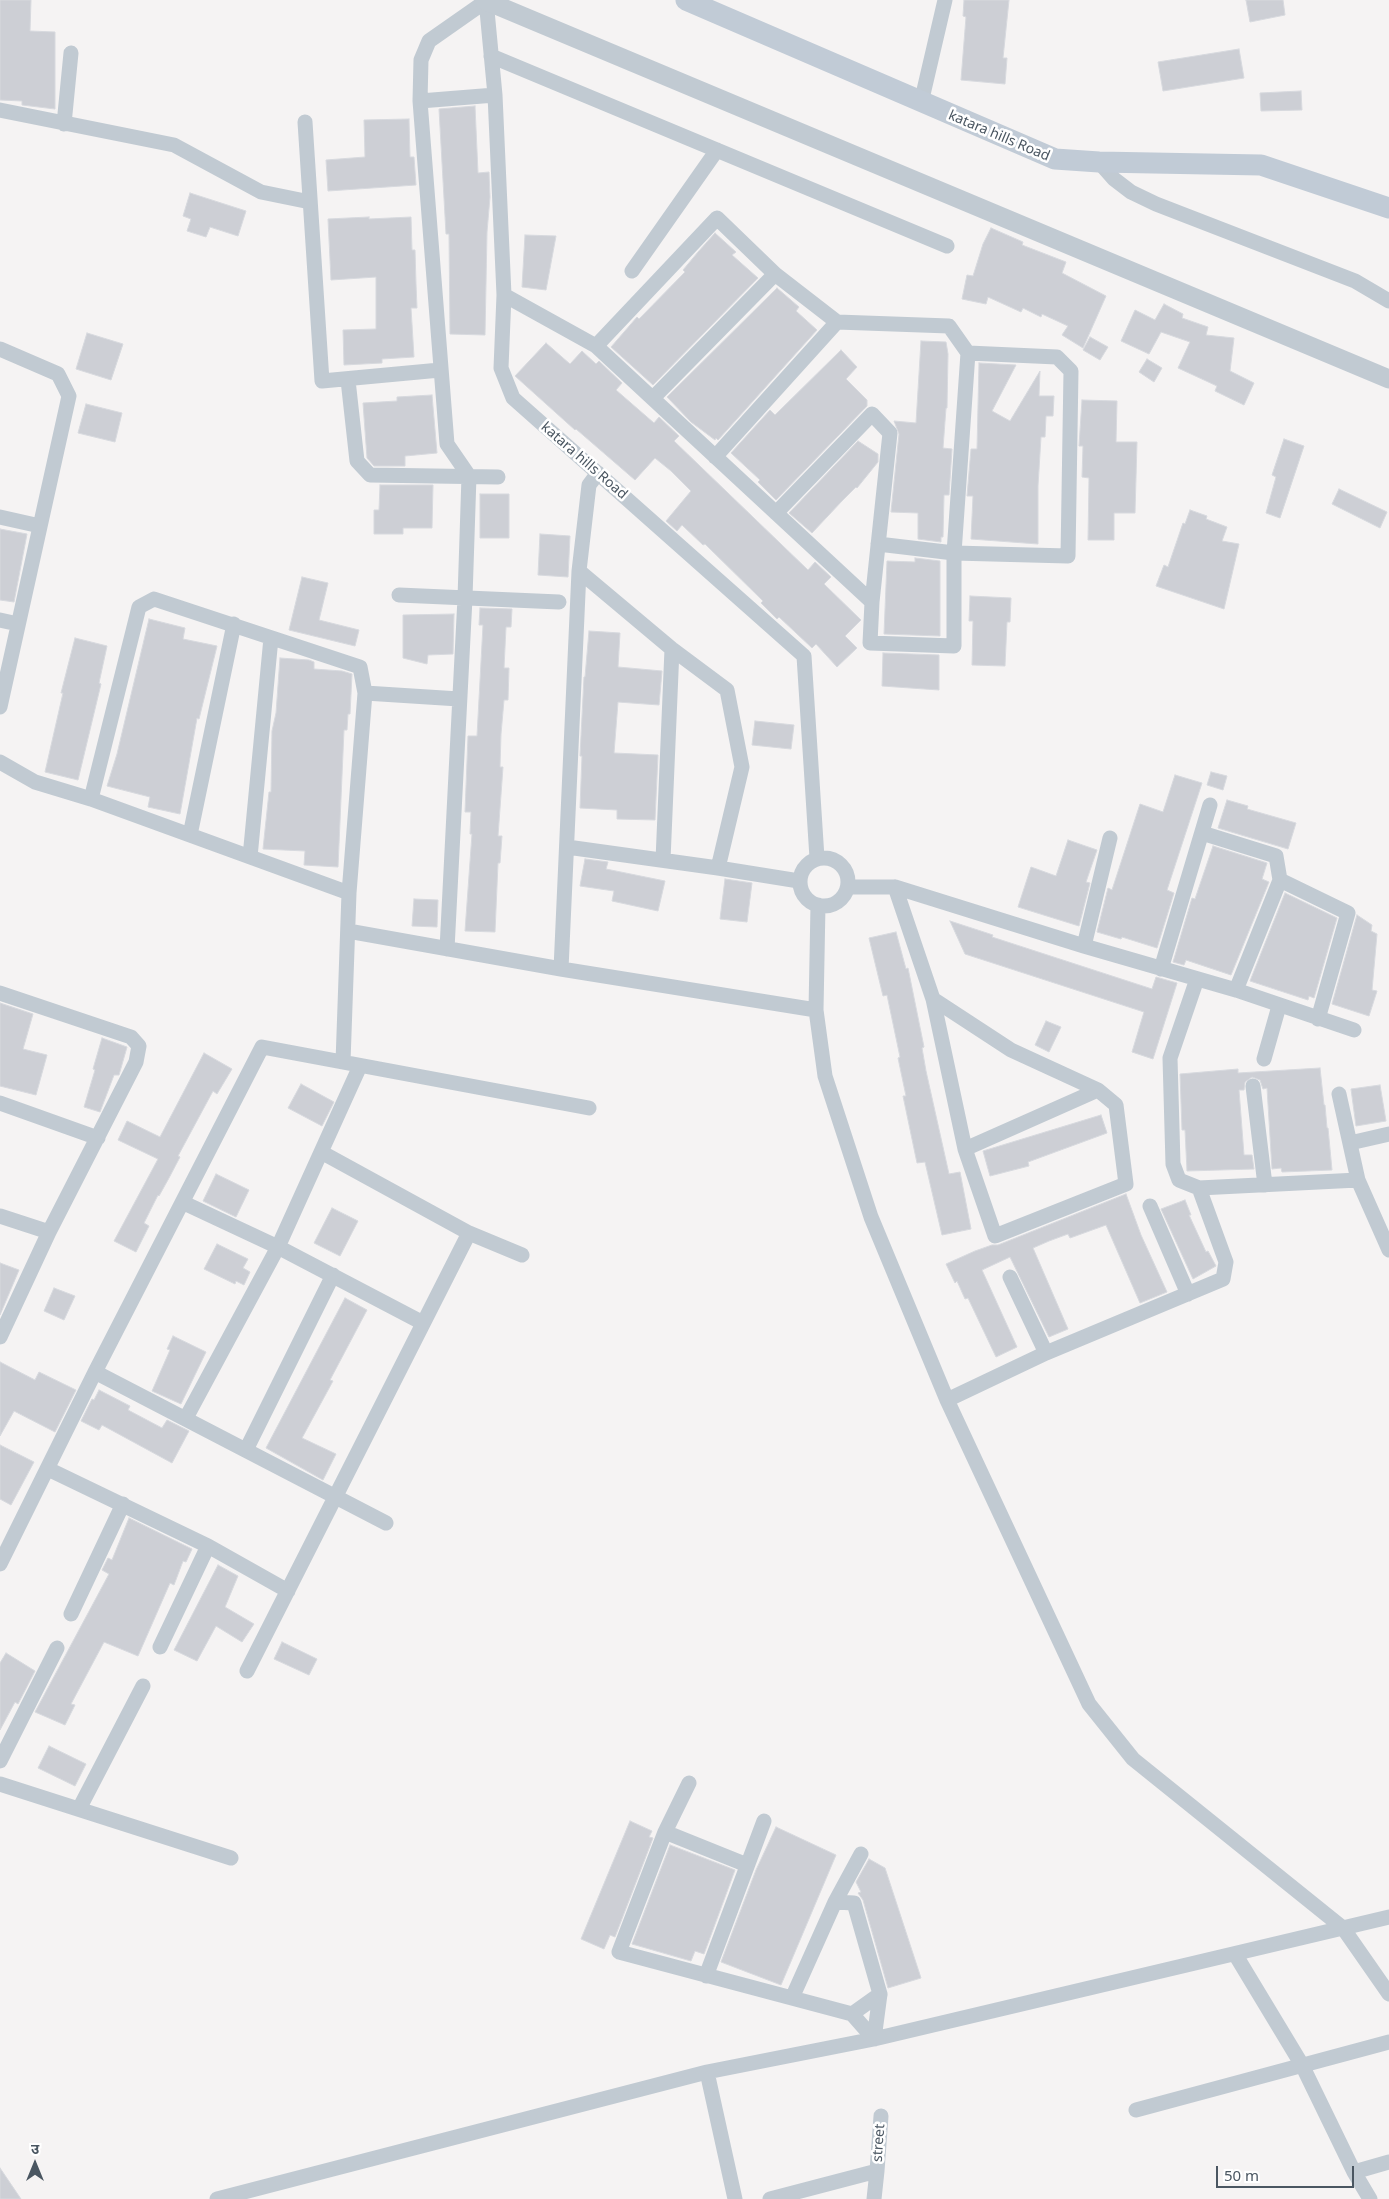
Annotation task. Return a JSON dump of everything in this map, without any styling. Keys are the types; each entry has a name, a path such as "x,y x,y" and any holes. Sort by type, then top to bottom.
{"main road":[{"name":"katara hills Road","path":"686,0 920,103 1055,159 1099,162 1261,165 1389,208"}],"street":[{"path":"447,949 465,598 469,476 447,444 420,101 421,60 430,41 485,0 1389,379"},
{"name":"katara hills Road","path":"485,0 495,95 504,295 501,368 512,398 804,656 817,858"},
{"path":"920,103 945,0"},
{"path":"64,124 71,53"},
{"path":"491,56 947,246"},
{"path":"420,101 495,95"},
{"path":"0,110 174,145 261,192 310,202"},
{"path":"305,122 322,381 440,370"},
{"path":"632,271 717,150"},
{"path":"1099,162 1114,179 1131,192 1156,204 1355,281 1389,302"},
{"path":"596,346 717,218 776,274 838,322 949,326 968,353 954,553 954,646 870,642 872,602 890,433 872,414 776,513"},
{"path":"653,398 776,274"},
{"path":"504,295 596,346 872,602"},
{"path":"715,457 838,322"},
{"path":"0,349 58,374 69,396 0,707"},
{"path":"878,544 954,553 1068,556 1071,371 1057,357 968,353"},
{"path":"348,380 357,461 370,475 498,477"},
{"path":"561,969 579,571 589,485 598,472"},
{"path":"0,517 40,526"},
{"path":"579,571 672,649 727,690 742,767 718,868"},
{"path":"399,595 559,602"},
{"path":"91,800 139,607 154,599 360,667 365,693 349,893 342,1062"},
{"path":"0,620 18,624"},
{"path":"190,835 234,624"},
{"path":"250,857 271,638"},
{"path":"663,860 672,649"},
{"path":"365,693 459,699"},
{"path":"0,762 35,782 91,800 349,893"},
{"path":"1161,969 1210,805"},
{"path":"1202,833 1276,856 1280,880 1236,990"},
{"path":"1084,946 1110,838"},
{"path":"567,847 799,881"},
{"path":"817,858 834,859 846,870 848,887 840,900 833,904 818,905 804,897 799,881 804,866 817,858"},
{"path":"1280,880 1348,913 1318,1019"},
{"path":"848,887 895,887 1084,946 1236,990 1354,1030"},
{"path":"895,887 933,1000 965,1149 995,1236 1126,1184 1116,1105 1098,1090 1011,1050 933,1000"},
{"path":"818,905 816,1010 825,1076 871,1217 948,1400 1089,1704 1133,1759 1343,1928 1389,1994"},
{"path":"348,931 561,969 816,1010"},
{"path":"1197,979 1170,1058 1173,1164 1179,1180 1199,1188 1358,1180"},
{"path":"0,993 131,1037 139,1046 136,1062 49,1232 0,1337"},
{"path":"1264,1059 1279,1006"},
{"path":"0,1564 95,1372 262,1047 589,1108"},
{"path":"186,1418 278,1248 360,1066"},
{"path":"1253,1086 1265,1185"},
{"path":"965,1149 1098,1090"},
{"path":"1339,1094 1358,1180 1389,1250"},
{"path":"0,1104 98,1138"},
{"path":"1350,1143 1389,1134"},
{"path":"322,1152 469,1233 522,1255"},
{"path":"948,1400 1046,1353 1223,1279 1226,1262 1199,1188"},
{"path":"184,1202 333,1275 423,1323"},
{"path":"1150,1206 1188,1294"},
{"path":"0,1216 49,1232"},
{"path":"247,1671 469,1233"},
{"path":"246,1450 333,1275"},
{"path":"1010,1278 1046,1353"},
{"path":"95,1372 386,1523"},
{"path":"48,1469 208,1546 288,1591"},
{"path":"71,1614 123,1504"},
{"path":"160,1647 208,1546"},
{"path":"0,1761 58,1648"},
{"path":"79,1809 143,1686"},
{"path":"689,1783 666,1832 620,1952 852,2014 874,2039"},
{"path":"0,1784 231,1858"},
{"path":"706,1976 764,1821"},
{"path":"666,1832 747,1864"},
{"path":"792,1998 835,1902 861,1854"},
{"path":"835,1902 854,1903 880,1994 874,2039"},
{"path":"217,2199 707,2072 874,2039 1389,1917"},
{"path":"1235,1954 1302,2065 1354,2172 1370,2199"},
{"path":"852,2014 880,1994"},
{"path":"1136,2110 1389,2042"},
{"path":"707,2072 735,2199"},
{"name":"street","path":"874,2199 881,2116"},
{"path":"1354,2172 1389,2162"},
{"path":"770,2199 877,2171"}],"building":[{"path":"0,0 31,0 30,31 55,32 55,109 22,105 22,101 0,100"},
{"path":"964,0 1009,0 1003,58 1007,58 1005,84 961,80 966,17 963,16"},
{"path":"1246,0 1283,0 1285,15 1250,22"},
{"path":"1239,49 1244,78 1163,91 1158,62"},
{"path":"1301,91 1302,110 1261,111 1260,93"},
{"path":"475,106 478,173 489,172 490,197 487,232 485,335 450,334 449,234 446,234 439,109"},
{"path":"409,119 410,157 414,157 416,185 328,191 326,160 365,157 364,120"},
{"path":"190,193 246,211 238,236 210,227 206,237 187,231 191,219 183,216"},
{"path":"369,217 369,219 411,217 412,250 415,250 417,308 411,308 414,357 382,359 382,363 344,365 343,330 376,329 376,277 331,280 328,219"},
{"path":"991,228 1023,242 1022,245 1066,262 1062,273 1106,296 1083,348 1062,335 1068,326 1042,314 1041,317 1023,308 1021,312 988,297 986,304 962,299 967,275 973,276 983,244"},
{"path":"715,233 736,252 732,255 758,278 653,385 611,347 637,317 639,319 685,272 683,270"},
{"path":"525,235 556,236 546,290 522,287"},
{"path":"777,288 799,307 796,311 817,330 718,440 716,438 715,440 691,422 667,397"},
{"path":"1164,304 1183,314 1182,318 1208,327 1206,335 1234,338 1230,371 1254,383 1244,405 1215,391 1217,386 1178,368 1190,342 1161,332 1149,354 1121,341 1135,310 1155,320"},
{"path":"87,333 123,344 111,380 76,369"},
{"path":"1090,337 1108,347 1100,360 1083,350"},
{"path":"921,341 946,342 948,354 947,408 943,448 952,449 949,495 944,495 943,537 941,537 941,542 918,539 918,513 891,512 899,434 894,421 916,423"},
{"path":"546,343 570,364 582,351 596,364 599,361 622,383 616,390 654,423 659,417 679,436 674,441 808,570 815,562 831,577 824,584 861,620 845,636 857,648 837,667 816,644 812,648 779,617 777,619 761,603 763,601 705,544 703,545 682,525 677,531 666,521 691,491 671,471 655,458 635,480 575,430 515,376"},
{"path":"841,350 857,367 846,379 867,400 867,406 776,500 758,482 760,480 731,453 770,410 775,415"},
{"path":"1147,359 1162,368 1154,382 1139,372"},
{"path":"979,363 1016,365 992,411 1010,421 1040,371 1039,396 1054,396 1053,416 1046,416 1045,437 1041,437 1038,486 1038,544 971,539 973,496 967,496 971,449 977,449"},
{"path":"432,395 437,453 405,456 405,466 374,466 367,458 363,403 397,401 397,397"},
{"path":"1082,400 1117,401 1116,442 1137,442 1135,513 1114,513 1114,540 1088,540 1089,478 1082,477 1083,446 1079,446"},
{"path":"86,404 122,413 115,442 78,433"},
{"path":"1284,439 1304,446 1280,518 1266,513 1276,477 1272,475"},
{"path":"858,441 878,454 878,462 857,488 812,533 789,513"},
{"path":"380,485 433,485 432,528 403,528 403,534 374,534 374,510 379,510"},
{"path":"1339,489 1387,512 1380,528 1332,504"},
{"path":"480,494 509,494 509,538 480,538"},
{"path":"1190,510 1207,516 1206,519 1227,527 1222,541 1239,544 1224,609 1156,586 1164,565 1168,567 1183,523 1185,524"},
{"path":"0,529 27,534 14,602 0,600"},
{"path":"540,534 570,536 568,577 538,575"},
{"path":"915,558 940,561 940,636 884,634 887,561 915,562"},
{"path":"302,577 328,583 319,620 359,630 355,646 289,630"},
{"path":"970,596 1011,598 1010,622 1007,622 1005,666 972,665 973,621 969,621"},
{"path":"480,608 512,609 511,627 506,627 504,668 509,668 508,700 504,700 501,734 500,767 503,767 498,836 502,836 500,863 498,863 495,932 465,931 472,834 470,834 471,812 465,812 468,736 477,736 483,625 479,625"},
{"path":"454,614 453,654 428,655 427,664 403,658 403,615"},
{"path":"149,619 185,628 183,639 217,646 199,719 197,718 180,814 148,807 150,797 107,786 117,754"},
{"path":"589,631 620,633 618,667 662,671 659,705 618,702 614,753 658,755 655,820 617,819 617,810 580,808 582,756 580,756 584,677"},
{"path":"75,638 107,646 99,683 101,684 78,780 45,772 63,693 61,693"},
{"path":"883,653 939,655 939,690 882,686"},
{"path":"280,658 309,660 314,662 314,669 342,671 352,674 350,714 348,714 347,730 344,730 338,867 304,865 305,851 263,849 269,792 271,792 272,731 276,713"},
{"path":"755,721 794,725 791,749 752,745"},
{"path":"1211,772 1227,776 1223,790 1207,785"},
{"path":"1175,775 1202,783 1167,890 1174,893 1157,948 1122,937 1121,939 1097,932 1108,888 1112,890 1140,804 1163,812"},
{"path":"1227,800 1248,806 1247,809 1296,823 1288,849 1218,828"},
{"path":"1068,840 1097,850 1086,882 1090,883 1079,926 1018,907 1031,867 1056,876"},
{"path":"1213,846 1267,863 1262,879 1269,882 1231,975 1186,960 1184,965 1173,962 1192,898 1195,899"},
{"path":"585,859 608,862 606,869 665,881 658,911 612,901 614,891 580,886"},
{"path":"725,879 752,883 747,922 720,919"},
{"path":"1285,893 1337,918 1314,998 1309,996 1308,1000 1250,981"},
{"path":"414,899 438,900 437,927 412,926"},
{"path":"1357,915 1372,925 1371,931 1377,934 1372,990 1377,991 1369,1016 1332,1004"},
{"path":"950,921 993,935 992,937 1152,989 1156,977 1177,983 1153,1059 1132,1052 1144,1012 965,954"},
{"path":"896,932 906,969 908,968 924,1047 922,1048 926,1071 949,1174 960,1172 971,1229 942,1235 925,1162 917,1163 903,1096 906,1096 898,1058 900,1057 887,995 883,996 869,938"},
{"path":"0,1003 33,1014 23,1049 47,1055 36,1095 0,1086"},
{"path":"1046,1021 1061,1027 1049,1052 1035,1045"},
{"path":"102,1038 127,1047 119,1075 114,1075 100,1112 84,1107"},
{"path":"204,1053 232,1069 217,1094 213,1091 178,1156 180,1157 144,1223 149,1226 136,1252 114,1241 158,1159 118,1140 127,1121 160,1137"},
{"path":"1320,1068 1332,1170 1282,1172 1281,1168 1272,1169 1267,1088 1263,1089 1260,1080 1252,1077 1245,1082 1244,1090 1239,1090 1244,1155 1252,1155 1254,1169 1187,1171 1185,1130 1182,1130 1180,1074 1238,1069 1238,1073"},
{"path":"301,1084 334,1102 322,1126 288,1108"},
{"path":"1380,1085 1386,1121 1356,1126 1351,1089"},
{"path":"1101,1115 1107,1133 1028,1162 1029,1166 990,1176 983,1151"},
{"path":"216,1174 249,1190 236,1217 203,1201"},
{"path":"1126,1194 1141,1235 1167,1292 1140,1303 1106,1225 1070,1238 1068,1234 1049,1241 1033,1248 1068,1329 1049,1337 1010,1257 982,1270 1017,1347 996,1357 968,1298 965,1299 957,1281 955,1283 946,1264 975,1251 992,1245 998,1245"},
{"path":"1185,1200 1191,1215 1189,1215 1206,1252 1208,1251 1216,1266 1193,1279 1161,1209"},
{"path":"332,1208 358,1221 340,1256 314,1243"},
{"path":"217,1244 248,1259 243,1268 250,1272 244,1285 236,1281 235,1284 204,1269"},
{"path":"0,1263 19,1270 0,1315"},
{"path":"54,1288 75,1296 64,1320 44,1311"},
{"path":"345,1298 367,1310 330,1380 333,1381 302,1438 336,1454 323,1480 266,1448"},
{"path":"173,1336 206,1352 181,1404 152,1391 170,1350 167,1349"},
{"path":"0,1362 35,1380 39,1372 76,1390 55,1432 14,1411 0,1436"},
{"path":"99,1390 130,1406 128,1410 162,1428 167,1420 189,1431 172,1463 102,1425 99,1430 81,1421 92,1399 94,1400"},
{"path":"0,1445 34,1462 11,1505 0,1499"},
{"path":"129,1518 192,1549 186,1562 183,1561 174,1585 170,1583 138,1656 104,1642 71,1704 75,1705 65,1725 35,1712 109,1574 102,1570 108,1558 112,1560"},
{"path":"218,1565 238,1576 225,1607 254,1624 242,1642 216,1626 197,1661 174,1650"},
{"path":"282,1642 317,1659 309,1675 274,1659"},
{"path":"6,1653 35,1671 18,1704 15,1702 0,1730 0,1663"},
{"path":"49,1746 86,1764 75,1786 38,1768"},
{"path":"630,1821 652,1831 649,1837 653,1838 615,1937 610,1935 604,1949 581,1939"},
{"path":"776,1827 836,1855 781,1985 721,1962 756,1870"},
{"path":"670,1845 735,1870 704,1954 695,1951 691,1961 632,1944"},
{"path":"869,1859 885,1868 921,1978 888,1988 863,1900 858,1893 861,1892 856,1882"},
{"path":"0,2168 21,2199 0,2199"}]}
